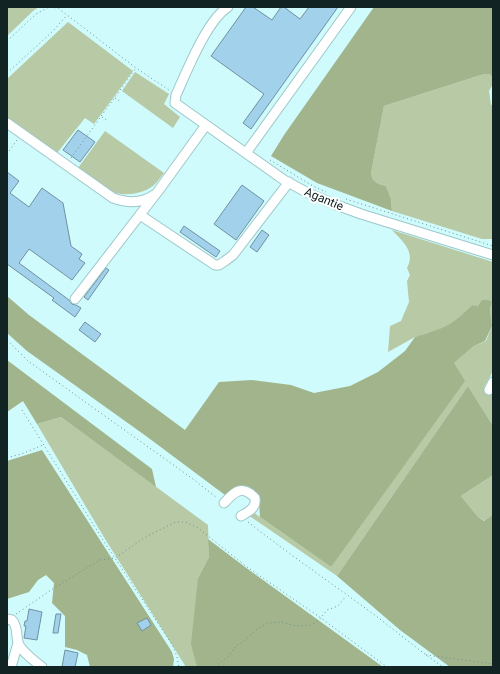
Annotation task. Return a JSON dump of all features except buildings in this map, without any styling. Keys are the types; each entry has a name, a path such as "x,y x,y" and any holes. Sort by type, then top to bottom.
{"street":[{"path":"175,99 205,34 220,12 228,7"},
{"path":"246,153 351,7"},
{"name":"Agantie","path":"175,99 206,125 289,182 308,193 334,204 493,255"},
{"path":"7,123 113,198 128,202 142,201 160,190"},
{"path":"75,300 160,190 206,125"},
{"path":"140,215 215,265 220,265 232,255 289,182"},
{"path":"224,503 237,491 244,491 250,494 255,498 255,505 252,509 241,516"},
{"path":"8,619 14,622 17,627 18,643 10,667"},
{"path":"18,643 22,649 42,667"}],"path":[{"path":"7,41 36,14 49,7 58,8 175,99"},
{"path":"7,73 53,31 68,15"},
{"path":"95,124 136,68"},
{"path":"115,98 121,102"},
{"path":"101,116 108,121"},
{"path":"269,159 313,186 326,191"},
{"path":"345,199 493,246"},
{"path":"7,340 28,360 224,503"},
{"path":"22,410 115,558 173,646 179,667"},
{"path":"7,458 43,445"},
{"path":"241,516 346,596 372,613 425,655 443,667"},
{"path":"8,619 57,586 100,560 115,558 148,536 176,522 186,522 198,528 247,567 321,618 387,667"},
{"path":"215,667 230,655 236,646 257,629 268,623 282,622 296,626 311,625 321,618 328,610 338,606 346,596"},
{"path":"425,655 493,664"}],"green space":[{"path":"7,7 39,7 7,36"},
{"path":"374,7 493,7 493,77 489,74 484,74 384,106 371,173 376,182 386,186 391,199 392,211 317,183 271,156 284,135"},
{"path":"68,22 133,71 94,124 85,118 57,153 7,118 7,79"},
{"path":"135,72 169,94 164,104 180,117 173,128 122,91"},
{"path":"484,74 489,74 493,77 493,84 489,91 491,105 493,105 493,239 482,239 392,211 391,199 386,186 376,182 371,173 384,106"},
{"path":"105,131 164,173 152,187 134,194 120,194 105,188 78,168"},
{"path":"392,230 493,262 493,371 484,387 492,394 493,393 493,426 468,386 337,576 248,515 253,512 331,567 454,363 474,346 486,341 492,326 490,309 492,302 477,306 472,305 461,318 451,324 436,331 415,337 388,352 390,326 401,321 409,302 407,281 410,275 407,268 410,256 409,251 404,242"},
{"path":"7,296 29,315 185,430 219,382 252,380 291,385 314,393 350,386 378,372 405,351 415,337 446,326 459,318 472,305 478,306 482,300 492,302 490,309 492,326 485,341 474,346 454,363 465,381 331,567 260,517 259,502 239,486 225,495 146,436 27,351 7,333"},
{"path":"7,360 152,469 156,487 61,417 37,424 23,401 7,412"},
{"path":"468,386 493,426 493,475 461,496 478,517 484,521 493,515 493,667 450,667 400,630 337,576"},
{"path":"61,417 208,525 209,557 198,578 197,667 186,667 105,539 37,424"},
{"path":"42,450 172,652 174,659 173,667 90,667 87,655 77,650 65,647 65,616 52,603 54,583 46,575 38,580 29,592 7,599 7,461"},
{"path":"493,475 493,515 485,521 478,517 461,496"},
{"path":"208,539 383,667 197,667 191,644 198,578 209,557"}]}
